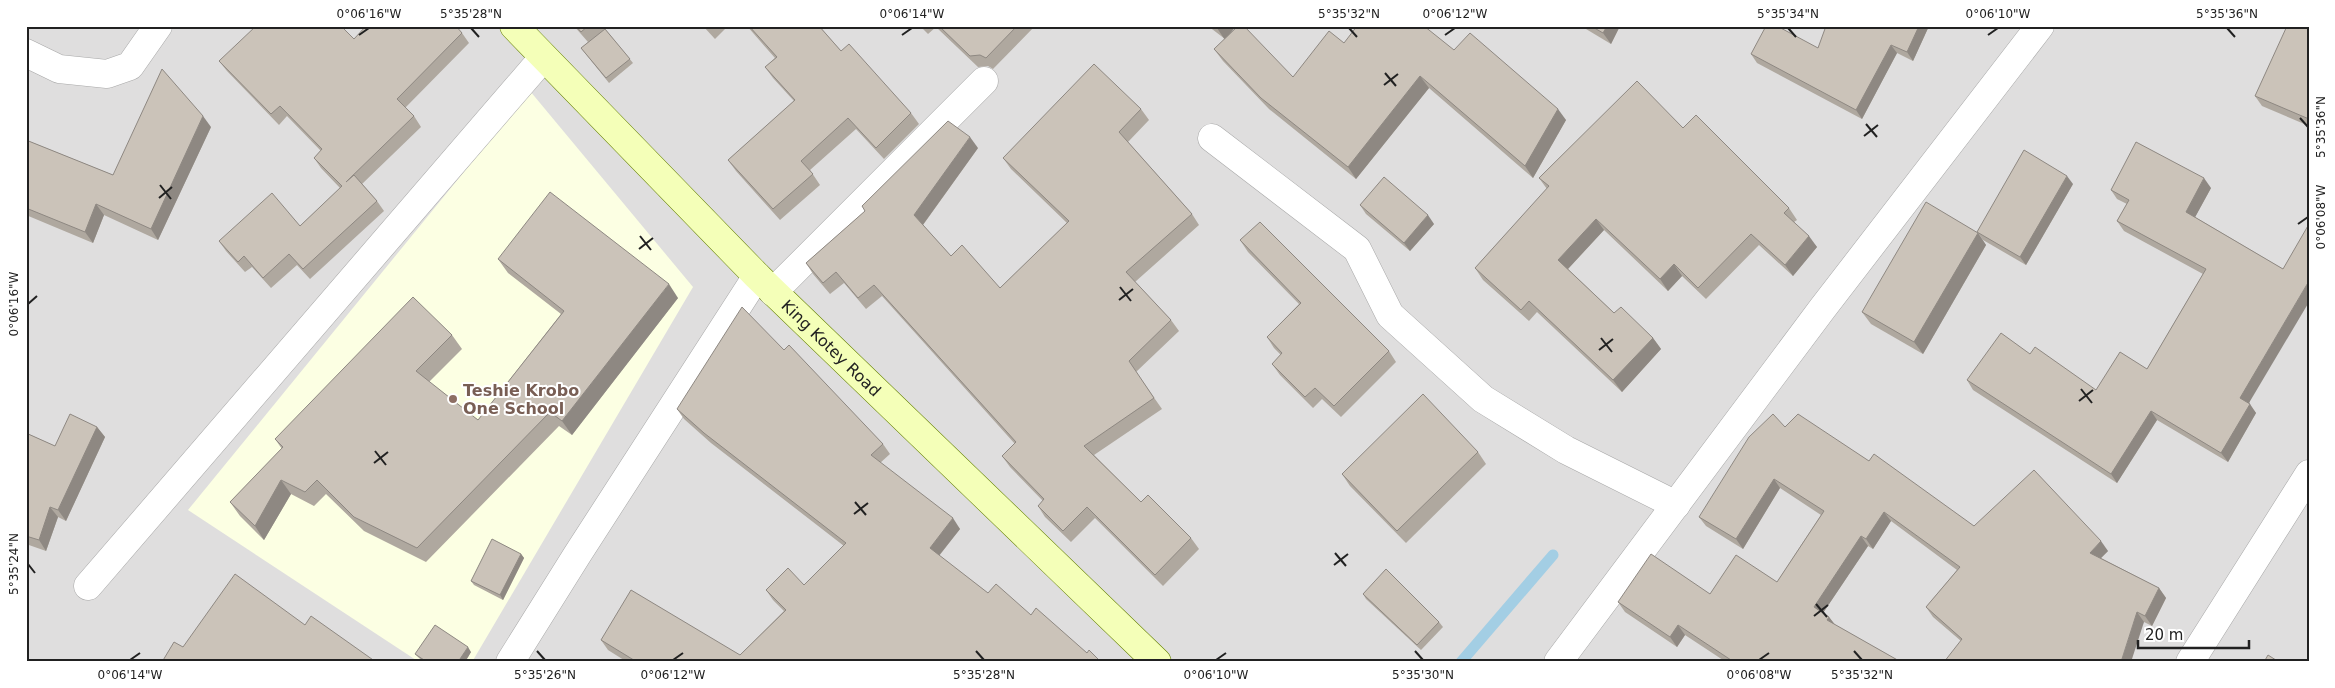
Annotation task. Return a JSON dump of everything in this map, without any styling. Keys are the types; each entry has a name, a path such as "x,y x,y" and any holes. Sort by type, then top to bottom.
{"street":[{"path":"26,53 59,69 107,74 130,66 158,26"},
{"name":"King Kotey Road","path":"514,26 765,284 1157,662"},
{"path":"1558,662 1822,309 2040,26"},
{"path":"88,586 544,58"},
{"path":"510,662 576,555 765,284 984,81"},
{"path":"1212,138 1357,249 1390,315 1483,399 1566,450 1676,505"},
{"path":"2190,662 2309,474"}],"shaded area":[{"path":"26,26 2309,26 2309,662 26,662"},
{"name":"Teshie Krobo One School","path":"530,91 693,287 472,662 419,662 188,510"}],"building":[{"path":"256,26 341,26 354,39 366,26 456,26 462,33 397,99 414,116 346,182 354,175 377,201 303,269 289,254 263,278 244,256 238,262 219,241 272,193 300,226 342,186 314,158 322,149 280,106 271,114 219,61"},
{"path":"576,26 588,26 581,32"},
{"path":"749,26 819,26 841,51 849,44 911,113 876,148 848,118 801,161 813,174 773,209 728,160 795,100 765,67 777,57"},
{"path":"939,26 1017,26 986,58 980,55 970,56"},
{"path":"1238,26 1244,26 1293,77 1329,31 1344,43 1357,26 1424,26 1454,50 1470,33 1558,109 1525,166 1420,76 1348,167 1261,98 1214,49"},
{"path":"1591,26 1607,26 1603,33"},
{"path":"1766,26 1777,26 1818,48 1826,26 1919,26 1907,52 1891,45 1856,110 1751,54"},
{"path":"2287,26 2309,26 2309,119 2255,96"},
{"path":"605,29 630,59 606,78 581,48"},
{"path":"1094,64 1141,109 1119,132 1192,214 1126,272 1171,320 1129,361 1154,398 1084,446 1141,502 1148,495 1191,538 1155,575 1087,507 1063,531 1038,506 1044,499 1002,456 1016,442 874,285 858,298 836,272 823,283 806,263 865,211 862,206 948,121 970,137 914,215 951,256 962,245 1000,288 1069,221 1003,158"},
{"path":"162,69 203,116 151,229 96,204 85,232 26,208 26,140 113,175"},
{"path":"1637,81 1683,128 1696,115 1789,208 1784,213 1809,236 1785,265 1751,234 1698,288 1674,264 1660,279 1596,219 1558,260 1614,313 1621,307 1653,338 1613,380 1529,301 1521,310 1475,268 1549,186 1539,178"},
{"path":"2136,142 2204,178 2186,212 2283,269 2309,224 2309,281 2240,398 2250,404 2221,453 2151,411 2111,474 1967,380 2001,333 2030,354 2035,347 2096,390 2120,352 2147,369 2206,269 2117,221 2129,200 2111,190"},
{"path":"2024,150 2067,176 2020,257 1977,232"},
{"path":"1384,177 1428,215 1404,243 1360,205"},
{"path":"550,192 669,284 562,421 550,412 417,548 354,517 317,480 305,492 281,480 255,526 230,502 283,447 275,439 413,297 452,335 416,371 478,420 564,311 498,259"},
{"path":"1926,202 1978,233 1914,342 1862,312"},
{"path":"1260,222 1389,351 1334,406 1315,388 1305,397 1272,364 1282,353 1267,337 1301,303 1240,240"},
{"path":"742,307 784,350 789,345 883,444 871,455 953,518 930,548 988,593 996,584 1031,615 1036,608 1087,653 1089,650 1101,662 637,662 601,640 631,590 740,655 786,610 766,590 788,568 804,585 846,543 704,433 677,409"},
{"path":"1423,394 1478,452 1397,531 1342,474"},
{"path":"70,414 97,427 58,510 50,507 39,540 26,536 26,433 55,446"},
{"path":"1773,414 1785,427 1798,414 1869,461 1874,454 1974,526 2034,470 2101,541 2090,553 2159,588 2145,616 2137,612 2121,662 1944,662 1962,639 1926,607 1960,567 1884,512 1866,539 1861,536 1814,607 1829,617 1827,620 1901,662 1734,662 1678,625 1670,637 1618,602 1651,554 1710,594 1736,555 1777,582 1824,511 1774,479 1736,539 1699,517 1749,437"},
{"path":"492,539 521,554 500,595 471,581"},
{"path":"1386,569 1439,622 1417,645 1363,594"},
{"path":"235,574 305,625 311,616 376,662 225,662 223,660 222,662 162,662 174,642 183,647"},
{"path":"435,625 468,647 458,662 427,662 415,654"},
{"path":"2268,655 2279,662 2264,662"}],"waterway":[{"path":"1461,662 1553,555"}],"place":[{"name":"Teshie Krobo One School","path":"453,399"}]}
